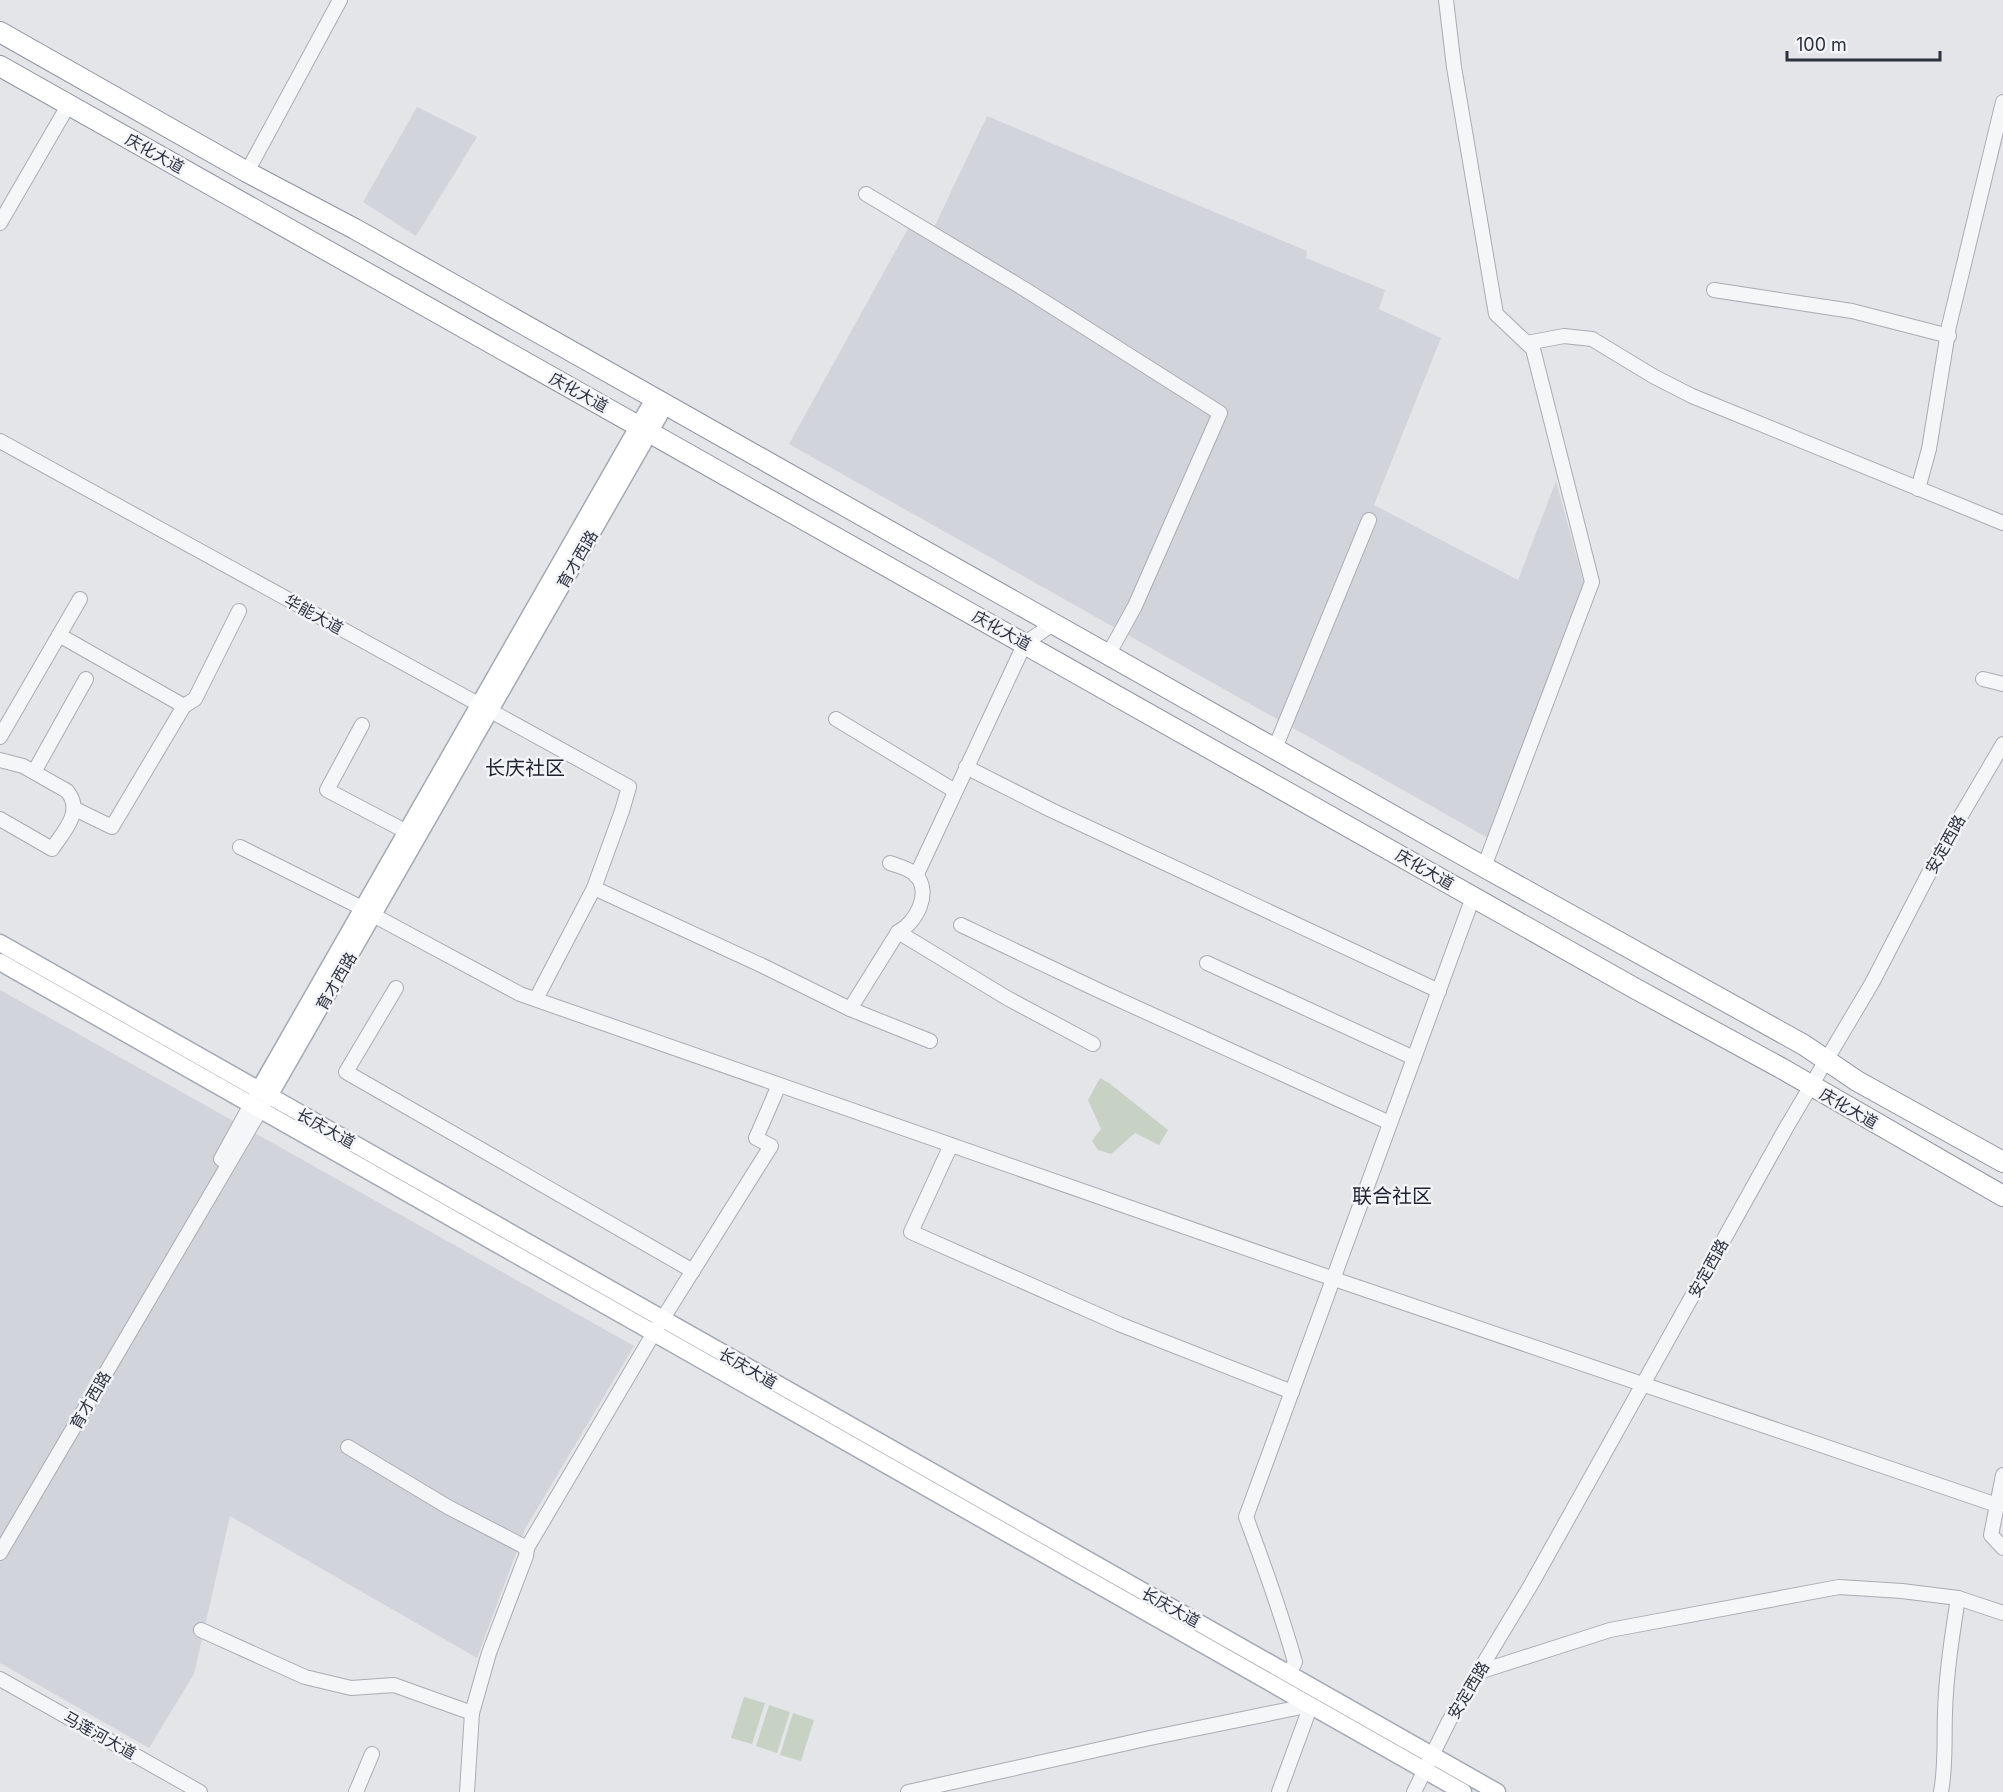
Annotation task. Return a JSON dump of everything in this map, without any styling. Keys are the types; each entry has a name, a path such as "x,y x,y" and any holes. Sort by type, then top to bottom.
{"highway":[{"name":"庆化大道","path":"0,32 247,172 355,229 1108,656 1804,1045 1857,1082 2003,1162"},
{"name":"庆化大道","path":"0,66 1025,642 2003,1196"}],"main road":[{"name":"育才西路","path":"260,1100 659,402"},
{"name":"育才西路","path":"368,912 406,832 483,710"},
{"name":"长庆大道","path":"0,943 260,1100"},
{"name":"长庆大道","path":"0,962 260,1100 659,1326 1289,1674 1431,1764 1463,1792"},
{"name":"长庆大道","path":"659,1326 1311,1705 1431,1764 1497,1792"}],"street":[{"path":"1446,0 1454,67 1496,314 1533,349 1592,582 1484,867"},
{"path":"247,172 339,1"},
{"path":"1918,489 1929,449 1949,326 2003,102"},
{"path":"0,223 69,104"},
{"path":"866,194 1026,290 1220,413 1134,606 1108,656"},
{"path":"1714,290 1852,311 1949,336"},
{"path":"1527,343 1564,336 1593,339 1653,376 1692,396 2003,523"},
{"name":"华能大道","path":"0,441 628,790 594,888"},
{"name":"华能大道","path":"0,449 483,710"},
{"path":"1275,748 1369,520"},
{"path":"0,737 80,599"},
{"path":"75,810 112,827 184,706 195,699 239,611"},
{"path":"916,876 1025,642 1053,624"},
{"path":"59,635 184,706"},
{"path":"34,772 86,679"},
{"path":"1983,679 2003,684"},
{"path":"836,719 955,791"},
{"path":"362,725 327,790 406,832"},
{"name":"安定西路","path":"1413,1792 1829,1062 1942,848 2003,744"},
{"name":"安定西路","path":"1829,1062 1879,987 1948,852 2003,758"},
{"path":"0,760 23,766 67,791 72,796 75,810 52,849 0,819"},
{"path":"966,767 1051,810 1439,991"},
{"path":"240,847 368,912 520,994 1334,1279 1997,1505"},
{"path":"850,1009 898,932 909,927 920,904 922,895 916,876 890,863"},
{"path":"536,999 594,888 850,1009 930,1041"},
{"path":"1289,1674 1295,1662 1273,1589 1246,1517 1473,897"},
{"path":"961,924 1102,992 1390,1123"},
{"path":"898,932 1007,998 1093,1044"},
{"path":"1207,963 1414,1058"},
{"path":"396,988 346,1072 693,1271"},
{"path":"467,1792 472,1713 489,1653 527,1548 659,1326 771,1146 756,1138 779,1085"},
{"name":"育才西路","path":"0,1535 260,1100"},
{"name":"育才西路","path":"0,1553 260,1100"},
{"path":"951,1145 911,1232 1119,1324 1292,1392"},
{"path":"348,1447 448,1507 527,1548"},
{"path":"2003,1475 1991,1535 2003,1548"},
{"path":"1484,1670 1610,1630 1839,1587 1902,1591 1958,1598 2003,1613"},
{"path":"1941,1792 1946,1766 1946,1702 1958,1598"},
{"path":"201,1630 305,1677 351,1688 394,1685 472,1713"},
{"name":"马莲河大道","path":"0,1679 200,1792"},
{"name":"马莲河大道","path":"0,1689 183,1792"},
{"path":"909,1792 1150,1738 1311,1705"},
{"path":"1279,1792 1311,1705"},
{"path":"356,1792 372,1754"},
{"name":"安定西路","path":"1422,1792 1431,1764"}],"shaded area":[{"path":"417,107 477,137 416,236 363,202"},
{"path":"987,116 1307,251 1306,258 1385,290 1379,309 1441,338 1374,505 1518,580 1556,481 1584,584 1488,838 789,444 911,223 930,236"},
{"path":"0,990 634,1346 525,1529 477,1658 230,1516 194,1674 149,1748 0,1663"},
{"path":"1100,1078 1168,1130 1159,1145 1135,1133 1111,1154 1098,1150 1092,1141 1101,1129 1088,1100"},
{"path":"744,1697 765,1703 752,1744 731,1738"},
{"path":"769,1705 790,1712 777,1753 756,1746"},
{"path":"793,1713 814,1720 801,1761 780,1755"}],"district":[{"name":"长庆社区","path":"525,768"},
{"name":"联合社区","path":"1392,1196"}]}
